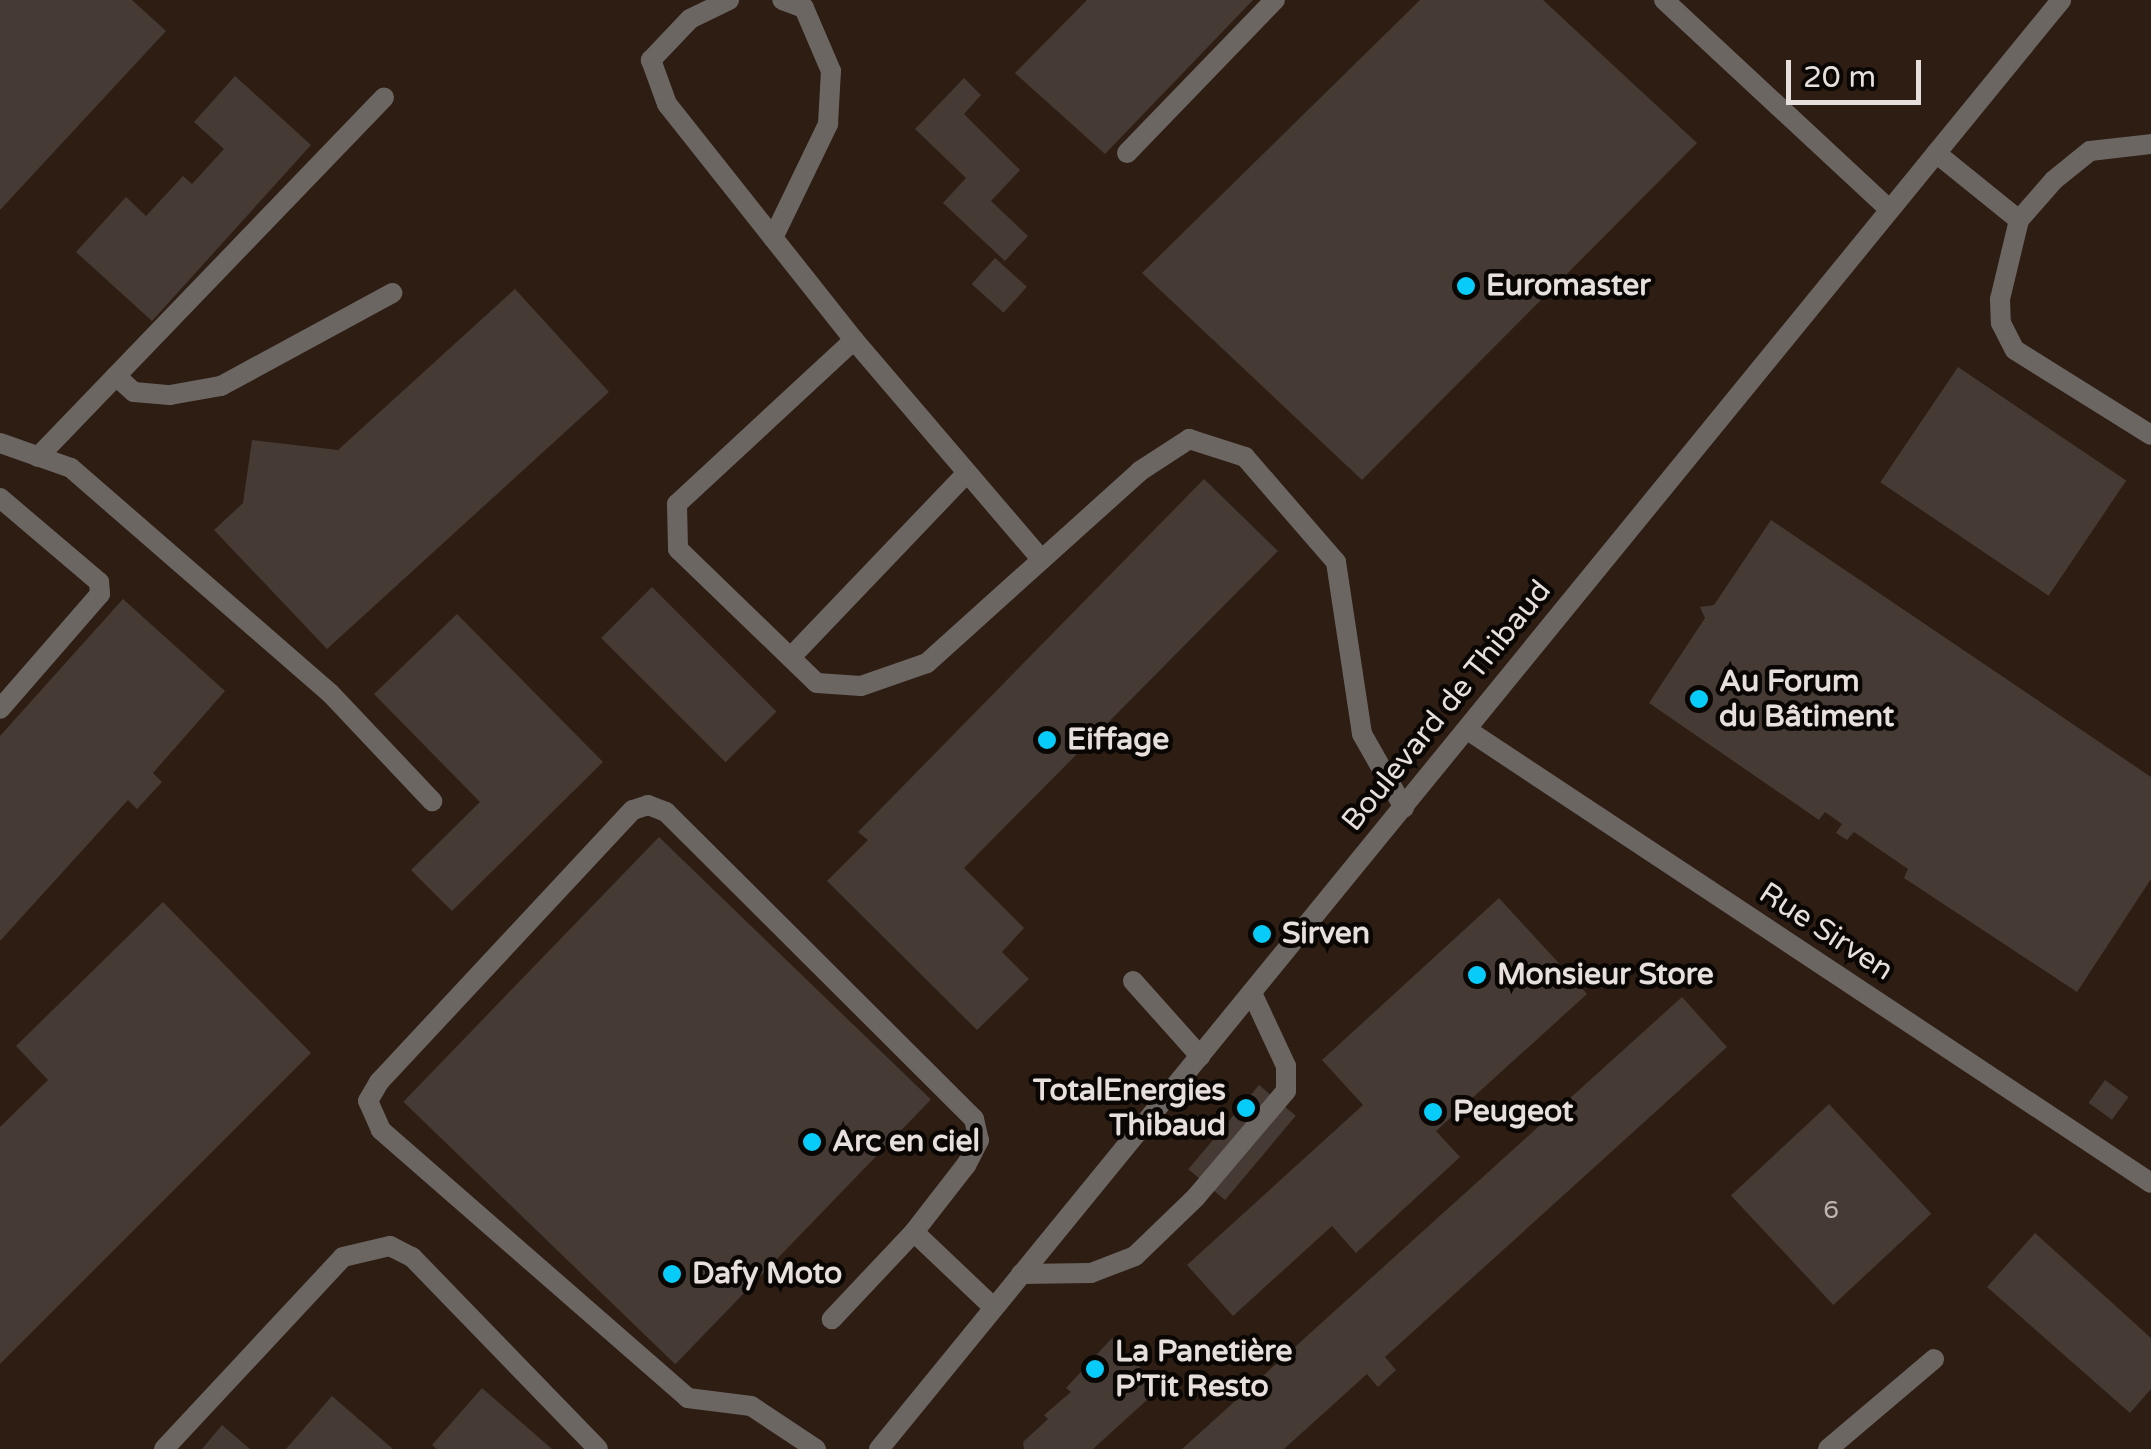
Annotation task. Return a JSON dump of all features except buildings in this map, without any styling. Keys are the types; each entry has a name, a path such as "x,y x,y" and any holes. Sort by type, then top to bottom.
{"street":[{"path":"729,0 690,19 651,60 667,104 854,340 1042,560"},
{"path":"773,238 828,124 830,71 804,8 782,0"},
{"path":"1127,153 1275,0"},
{"path":"1664,0 1889,209"},
{"name":"Boulevard de Thibaud","path":"879,1449 1469,731 2061,0"},
{"path":"38,456 384,97"},
{"path":"2151,144 2090,152 2054,180 2019,220 2000,299 2002,323 2014,350 2151,435"},
{"path":"1936,153 2019,220"},
{"path":"116,376 134,392 170,395 221,386 392,292"},
{"path":"854,340 678,504 678,549 817,683 861,686 926,663 1140,471 1189,439 1245,457 1336,562 1362,734 1404,808"},
{"path":"0,444 71,468 330,693 432,801"},
{"path":"791,658 968,473"},
{"path":"0,498 99,582 100,594 0,709"},
{"name":"Rue Sirven","path":"1469,731 2151,1182"},
{"path":"816,1449 751,1406 688,1398 380,1130 368,1101 379,1082 634,810 648,805 666,812 974,1119 979,1140 966,1165 914,1232 832,1319"},
{"path":"1133,981 1200,1056"},
{"path":"1022,1274 1090,1273 1135,1256 1196,1197 1286,1091 1286,1066 1252,993"},
{"path":"914,1232 994,1308"},
{"path":"164,1449 343,1257 390,1246 412,1257 598,1449"},
{"path":"1828,1449 1934,1359"}],"shaded area":[{"path":"0,0 2151,0 2151,1449 0,1449"}],"place":[{"name":"Euromaster","path":"1466,286"},
{"name":"Au Forum du Bâtiment","path":"1699,699"},
{"name":"Eiffage","path":"1047,740"},
{"name":"Sirven","path":"1262,934"},
{"name":"Monsieur Store","path":"1477,975"},
{"name":"TotalEnergies Thibaud","path":"1246,1108"},
{"name":"Peugeot","path":"1433,1112"},
{"name":"Arc en ciel","path":"812,1142"},
{"name":"Dafy Moto","path":"672,1274"},
{"name":"La Panetière P'Tit Resto","path":"1095,1369"}]}
